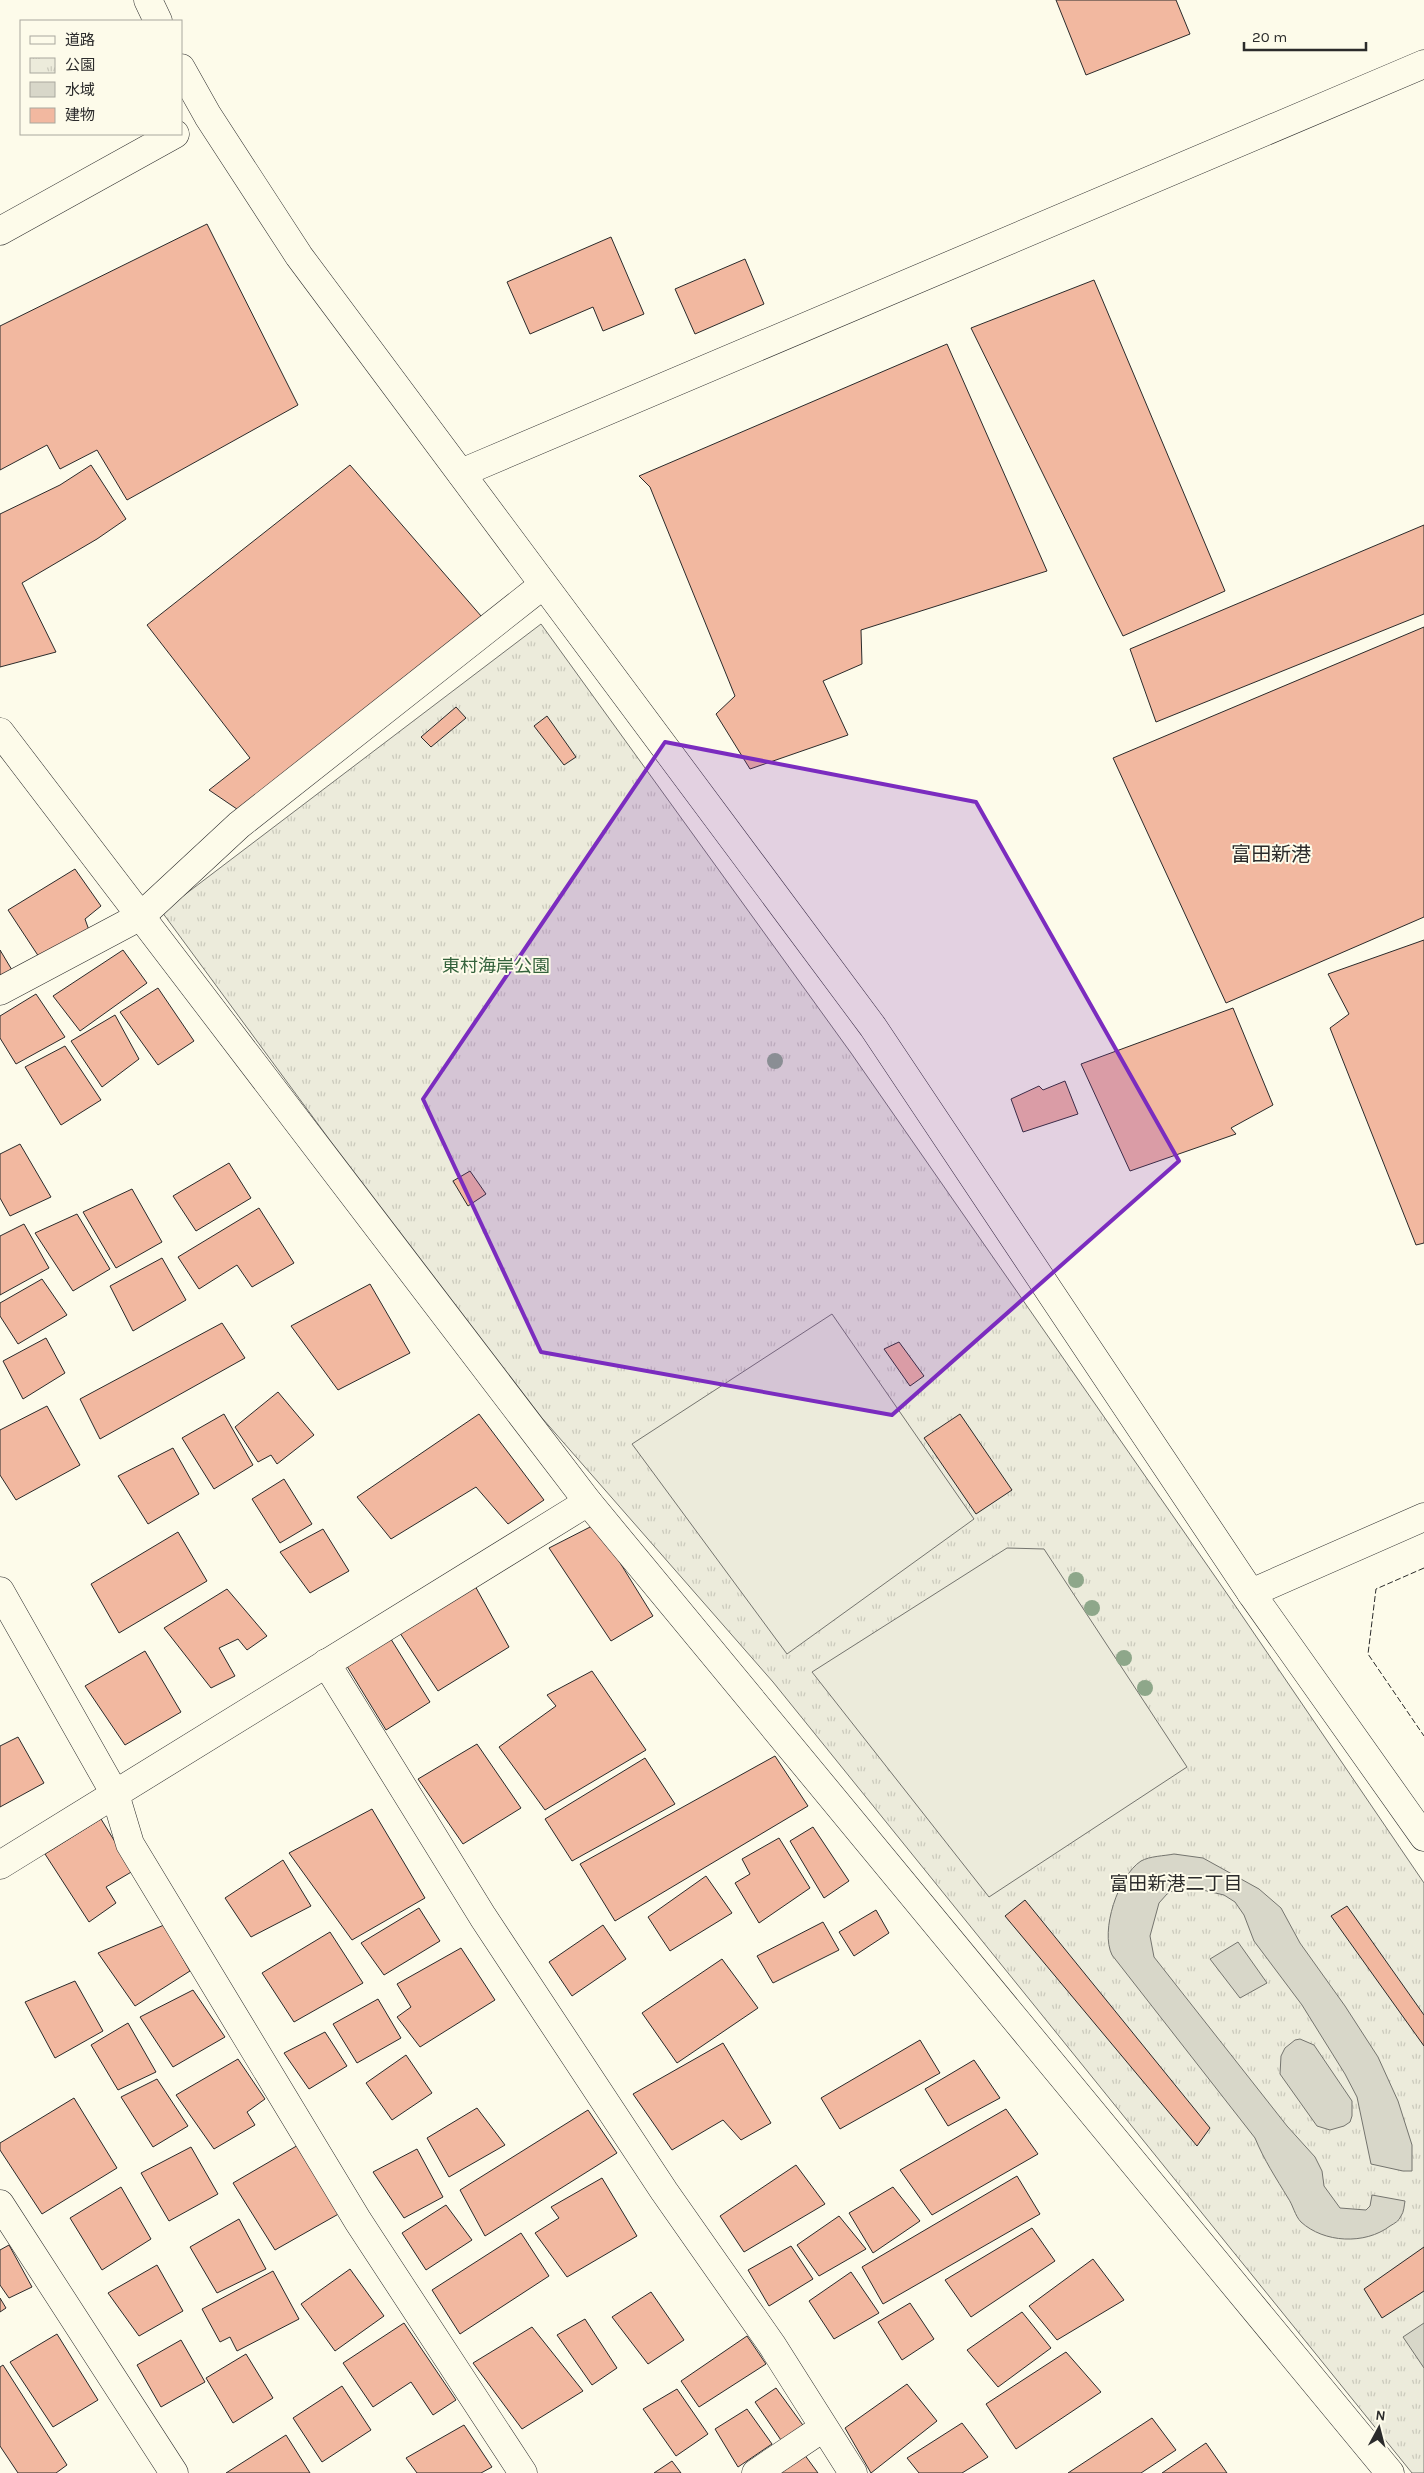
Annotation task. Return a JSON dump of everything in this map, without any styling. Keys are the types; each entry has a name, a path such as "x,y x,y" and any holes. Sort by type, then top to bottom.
{"street":[{"path":"148,0 158,20"},
{"path":"461,473 1424,64"},
{"path":"182,70 208,116 300,256 873,1027 1251,1593 1424,1837"},
{"path":"182,129 208,116"},
{"path":"0,231 173,135"},
{"path":"0,991 140,916 239,825 544,585"},
{"path":"0,732 588,1502 1390,2473"},
{"path":"0,1865 588,1502"},
{"path":"1251,1593 1424,1517"},
{"path":"0,1591 114,1794 130,1844 358,2221 523,2473"},
{"path":"326,1663 483,1917 664,2191 772,2345 853,2473"},
{"path":"0,2204 174,2473"},
{"path":"756,2473 823,2428"}],"highlighted area":[{"path":"665,742 976,802 1179,1161 892,1415 541,1352 423,1099"}],"green space":[{"name":"東村海岸公園","path":"541,624 851,1053 1230,1598 1424,1883 1424,2473 1412,2473 773,1682 542,1418 329,1139 162,912"},
{"path":"832,1314 974,1519 787,1654 632,1444"},
{"path":"1007,1548 1044,1549 1187,1767 989,1897 812,1672"}],"water":[{"path":"1174,1854 1203,1858 1259,1889 1281,1908 1300,1943 1345,2006 1378,2057 1398,2101 1412,2145 1412,2171 1403,2171 1371,2164 1357,2097 1345,2074 1302,2005 1254,1941 1244,1915 1235,1902 1224,1895 1194,1888 1178,1888 1167,1894 1159,1903 1150,1936 1154,1957 1287,2126 1315,2157 1322,2171 1324,2186 1340,2208 1366,2210 1370,2206 1372,2195 1405,2201 1403,2213 1399,2219 1380,2232 1357,2239 1333,2238 1310,2229 1301,2222 1255,2138 1112,1955 1108,1932 1110,1919 1113,1905 1125,1879 1141,1861"},
{"path":"1238,1942 1267,1983 1240,1998 1210,1959"},
{"path":"1300,2039 1314,2045 1352,2101 1352,2116 1350,2122 1344,2126 1330,2130 1317,2126 1280,2074 1281,2056 1285,2048 1295,2040"},
{"path":"1424,2323 1424,2368 1403,2337"}],"building":[{"path":"1056,0 1176,0 1190,34 1086,75"},
{"path":"207,224 298,405 127,500 97,450 60,469 47,445 0,470 0,326"},
{"path":"611,237 644,314 603,331 593,307 530,334 507,282"},
{"path":"745,259 764,304 695,334 675,289"},
{"path":"1094,280 1225,591 1123,636 971,328"},
{"path":"947,344 1047,571 861,630 862,664 823,681 848,735 750,769 716,714 735,696 650,487 639,476"},
{"path":"91,465 126,519 97,539 22,583 56,652 0,667 0,514 60,485"},
{"path":"350,465 488,624 256,822 209,790 250,758 147,625"},
{"path":"1424,525 1424,614 1156,722 1130,649"},
{"path":"1424,627 1424,917 1226,1003 1113,758"},
{"path":"456,707 466,718 431,747 421,737"},
{"path":"547,716 576,757 564,765 534,726"},
{"path":"75,869 101,906 85,919 90,933 41,960 8,910"},
{"path":"1424,940 1424,1243 1416,1245 1330,1028 1349,1014 1328,974"},
{"path":"0,950 12,970 0,977"},
{"path":"123,950 147,983 80,1031 53,996"},
{"path":"158,988 194,1041 158,1065 120,1012"},
{"path":"36,994 65,1037 16,1064 0,1038 0,1016"},
{"path":"1233,1008 1273,1105 1231,1128 1236,1134 1130,1171 1081,1064"},
{"path":"115,1015 139,1059 102,1087 71,1041"},
{"path":"65,1046 101,1100 61,1125 25,1067"},
{"path":"1065,1081 1078,1114 1023,1132 1011,1099 1039,1086 1043,1090"},
{"path":"20,1144 51,1197 10,1216 0,1198 0,1154"},
{"path":"229,1163 251,1198 196,1231 173,1196"},
{"path":"470,1171 486,1194 468,1206 453,1181"},
{"path":"132,1189 162,1242 116,1268 83,1212"},
{"path":"259,1208 294,1263 252,1287 237,1265 199,1289 178,1257"},
{"path":"77,1214 110,1269 73,1291 35,1233"},
{"path":"24,1224 49,1268 0,1295 0,1236"},
{"path":"162,1258 186,1300 133,1331 110,1286"},
{"path":"42,1279 67,1315 18,1344 0,1316 0,1303"},
{"path":"370,1284 410,1353 338,1390 291,1326"},
{"path":"222,1323 245,1358 100,1439 80,1399"},
{"path":"46,1338 65,1373 23,1399 3,1361"},
{"path":"899,1342 924,1376 910,1386 884,1349"},
{"path":"278,1392 314,1435 277,1464 271,1455 258,1462 235,1427"},
{"path":"47,1406 80,1465 16,1500 0,1475 0,1430"},
{"path":"224,1414 253,1465 214,1489 182,1438"},
{"path":"479,1414 544,1500 508,1524 476,1487 391,1539 357,1497"},
{"path":"960,1414 1012,1490 976,1514 924,1438"},
{"path":"173,1448 199,1494 148,1524 118,1476"},
{"path":"284,1479 312,1524 280,1543 252,1499"},
{"path":"596,1524 653,1616 611,1641 549,1548"},
{"path":"323,1529 349,1571 310,1593 280,1552"},
{"path":"178,1532 207,1581 119,1633 91,1584"},
{"path":"474,1584 509,1647 438,1691 398,1630"},
{"path":"227,1589 267,1636 247,1650 238,1639 219,1648 235,1676 211,1688 164,1628"},
{"path":"389,1636 430,1702 386,1730 345,1663"},
{"path":"145,1651 181,1712 125,1745 85,1686"},
{"path":"592,1671 646,1750 545,1810 499,1747 556,1706 547,1695"},
{"path":"18,1737 44,1783 0,1807 0,1746"},
{"path":"477,1744 521,1808 463,1844 418,1779"},
{"path":"775,1756 808,1806 615,1921 580,1864"},
{"path":"645,1758 675,1804 572,1861 545,1819"},
{"path":"372,1809 425,1898 352,1940 289,1853"},
{"path":"101,1819 133,1871 106,1887 116,1903 89,1922 45,1854"},
{"path":"813,1827 849,1881 824,1898 790,1841"},
{"path":"779,1838 810,1888 759,1923 735,1883 750,1874 742,1859"},
{"path":"283,1860 311,1906 251,1937 225,1898"},
{"path":"706,1876 732,1913 670,1951 648,1917"},
{"path":"1025,1900 1210,2128 1197,2146 1005,1916"},
{"path":"1347,1906 1424,2015 1424,2046 1331,1916"},
{"path":"419,1908 440,1941 384,1975 361,1943"},
{"path":"876,1910 889,1933 854,1956 839,1932"},
{"path":"823,1922 839,1950 773,1983 757,1956"},
{"path":"164,1925 190,1971 135,2006 98,1953"},
{"path":"603,1925 626,1959 572,1996 549,1962"},
{"path":"330,1932 363,1983 294,2022 262,1973"},
{"path":"461,1948 495,2000 420,2047 397,2017 411,2007 397,1984"},
{"path":"722,1959 758,2008 677,2063 642,2013"},
{"path":"75,1981 103,2031 55,2058 25,2002"},
{"path":"193,1990 225,2037 173,2067 140,2017"},
{"path":"378,1999 401,2038 357,2063 333,2024"},
{"path":"128,2023 156,2072 118,2090 91,2045"},
{"path":"325,2032 347,2066 309,2089 284,2053"},
{"path":"920,2040 940,2073 840,2129 821,2098"},
{"path":"723,2043 771,2123 741,2140 723,2120 672,2150 633,2094"},
{"path":"406,2055 432,2093 392,2120 366,2083"},
{"path":"238,2059 265,2099 247,2112 255,2125 214,2149 176,2095"},
{"path":"974,2060 1000,2098 948,2126 925,2089"},
{"path":"157,2079 188,2126 153,2147 121,2097"},
{"path":"74,2098 117,2168 42,2214 0,2150 0,2143"},
{"path":"477,2108 505,2145 449,2177 427,2138"},
{"path":"1006,2109 1038,2154 932,2215 900,2170"},
{"path":"588,2110 617,2153 485,2236 460,2190"},
{"path":"300,2144 342,2212 275,2250 233,2183"},
{"path":"191,2147 218,2194 169,2221 141,2173"},
{"path":"417,2149 443,2197 404,2218 373,2172"},
{"path":"796,2165 825,2204 744,2252 720,2216"},
{"path":"1017,2176 1040,2214 883,2304 862,2267"},
{"path":"602,2178 637,2236 567,2277 535,2233 559,2218 551,2207"},
{"path":"121,2187 151,2239 102,2270 70,2218"},
{"path":"893,2187 920,2221 873,2253 849,2213"},
{"path":"446,2205 472,2240 426,2270 402,2233"},
{"path":"839,2216 866,2249 819,2276 797,2245"},
{"path":"239,2219 266,2269 217,2293 190,2247"},
{"path":"1032,2228 1055,2261 971,2317 945,2280"},
{"path":"521,2233 549,2276 460,2334 432,2290"},
{"path":"9,2245 32,2287 9,2298 0,2285 0,2250"},
{"path":"791,2246 813,2279 769,2306 748,2270"},
{"path":"1424,2247 1424,2291 1382,2318 1364,2289"},
{"path":"1093,2259 1124,2300 1057,2340 1029,2306"},
{"path":"157,2265 183,2311 139,2336 108,2293"},
{"path":"350,2269 384,2316 335,2351 301,2304"},
{"path":"273,2271 299,2319 237,2351 230,2337 220,2342 202,2309"},
{"path":"851,2272 879,2313 834,2339 809,2301"},
{"path":"651,2292 684,2340 648,2364 612,2317"},
{"path":"0,2298 6,2308 0,2312"},
{"path":"910,2303 934,2339 902,2360 878,2322"},
{"path":"1022,2312 1051,2348 998,2387 967,2350"},
{"path":"585,2319 617,2368 592,2385 557,2335"},
{"path":"404,2323 456,2400 433,2415 411,2382 373,2407 343,2363"},
{"path":"532,2327 583,2391 522,2429 473,2363"},
{"path":"57,2334 98,2400 53,2427 10,2362"},
{"path":"747,2336 766,2364 699,2407 681,2381"},
{"path":"181,2340 205,2382 161,2407 137,2365"},
{"path":"1066,2352 1101,2392 1016,2449 986,2404"},
{"path":"246,2354 273,2398 233,2423 206,2378"},
{"path":"3,2365 67,2465 56,2473 18,2473 0,2446 0,2367"},
{"path":"907,2384 937,2421 871,2473 845,2428"},
{"path":"342,2386 371,2430 322,2462 293,2418"},
{"path":"776,2388 805,2428 783,2443 755,2402"},
{"path":"677,2389 708,2434 676,2456 643,2409"},
{"path":"747,2409 772,2444 738,2467 715,2429"},
{"path":"1152,2418 1176,2450 1141,2473 1068,2473"},
{"path":"962,2423 988,2457 962,2473 919,2473 907,2458"},
{"path":"464,2425 492,2467 481,2473 417,2473 406,2458"},
{"path":"286,2435 310,2473 226,2473"},
{"path":"1206,2443 1227,2473 1162,2473"},
{"path":"804,2454 818,2473 774,2473"},
{"path":"672,2461 681,2473 654,2473"}],"fence":[{"path":"1424,1568 1376,1589 1368,1654 1424,1736"}],"district":[{"name":"富田新港","path":"1271,854"},
{"name":"富田新港二丁目","path":"1176,1883"}]}
